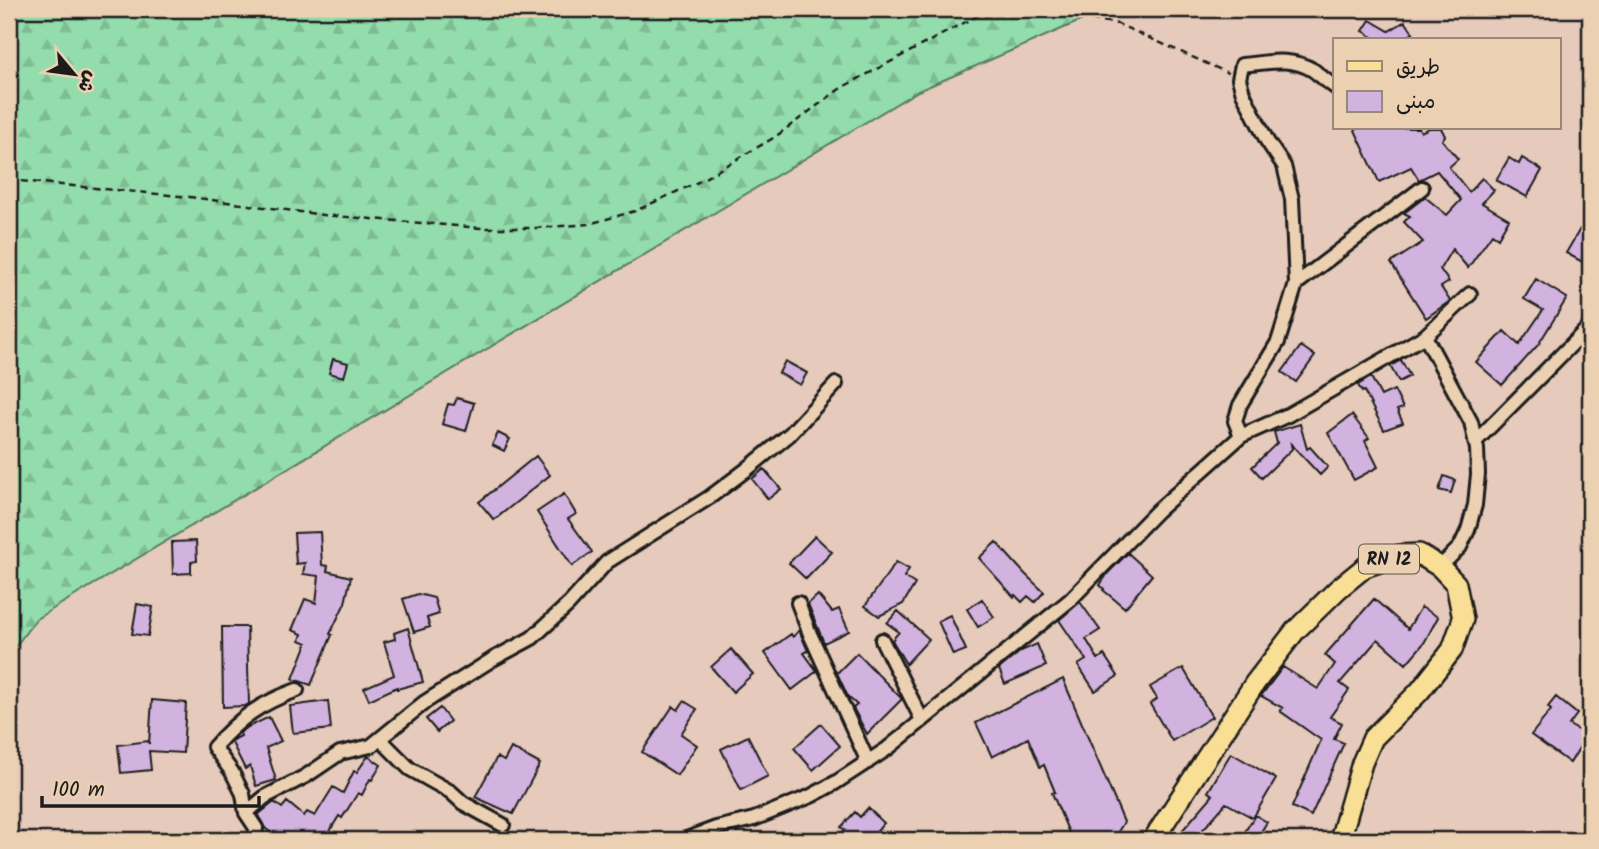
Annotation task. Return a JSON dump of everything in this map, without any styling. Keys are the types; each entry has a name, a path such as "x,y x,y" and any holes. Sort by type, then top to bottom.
{"main road":[{"name":"RN 12","path":"1153,840 1255,682 1295,631 1365,567 1400,555 1419,554 1440,567 1456,584 1463,619 1452,650 1419,692 1373,738 1362,763 1340,840"}],"street":[{"path":"1241,436 1235,421 1240,405 1278,342 1296,284 1292,199 1284,166 1267,141 1243,93 1239,79 1242,65 1287,61 1308,68 1333,86"},
{"path":"1296,284 1422,188"},
{"path":"684,840 716,828 754,819 801,801 868,762 1070,600 1157,511 1241,436 1288,415 1425,336 1470,294"},
{"path":"1475,442 1590,326"},
{"path":"1425,336 1471,422 1478,474 1475,505 1468,530 1460,547 1440,567"},
{"path":"246,813 265,797 306,776 340,753 371,746 425,702 532,638 569,604 607,562 746,470 790,434 836,384"},
{"path":"798,603 868,762"},
{"path":"882,640 922,720"},
{"path":"255,840 256,828 246,813 243,794 232,772 214,747 251,711 274,698 297,690"},
{"path":"380,739 410,769 451,792 472,809 503,825"}],"path":[{"path":"9,180 190,197 323,215 482,228 589,224 635,211 698,182 775,137 841,88 978,16 1049,12 1118,23 1239,79"}],"green space":[{"path":"9,9 1108,9 918,91 36,619 9,655"}],"building":[{"path":"1370,20 1389,31 1405,21 1413,33 1406,38 1374,38 1363,31"},
{"path":"1355,130 1442,130 1445,136 1442,140 1458,159 1449,167 1469,192 1482,178 1494,190 1482,203 1509,219 1498,238 1492,234 1468,268 1452,249 1440,269 1449,282 1441,287 1450,301 1426,318 1391,263 1423,242 1404,222 1410,216 1404,213 1425,197 1447,215 1461,200 1437,171 1419,180 1411,167 1379,182"},
{"path":"1509,158 1519,164 1522,158 1542,170 1527,197 1496,180"},
{"path":"1580,229 1590,235 1590,266 1566,253"},
{"path":"1536,279 1567,298 1538,345 1502,385 1476,362 1504,331 1519,345 1543,310 1524,299"},
{"path":"1301,346 1315,356 1296,382 1282,372"},
{"path":"333,359 348,363 344,377 329,373"},
{"path":"1401,360 1410,376 1399,382 1390,366"},
{"path":"785,361 807,373 800,385 779,373"},
{"path":"1371,377 1381,396 1394,390 1403,408 1397,410 1403,423 1384,430 1364,391 1362,392 1358,385"},
{"path":"457,398 474,403 466,431 442,424 448,404 454,405"},
{"path":"1352,415 1369,438 1365,441 1378,467 1354,480 1328,433"},
{"path":"1300,424 1307,449 1310,447 1328,467 1320,475 1291,444 1292,449 1262,478 1252,467 1277,443 1274,432"},
{"path":"498,433 510,439 504,451 492,445"},
{"path":"536,456 550,475 494,520 479,502"},
{"path":"764,469 781,489 768,499 752,479"},
{"path":"1444,476 1455,480 1451,493 1439,490"},
{"path":"564,494 576,514 568,519 592,552 572,566 537,512"},
{"path":"320,532 322,565 328,566 327,571 351,577 345,603 311,685 293,679 307,643 300,640 302,634 292,630 305,599 316,603 319,576 303,574 305,563 296,564 294,533"},
{"path":"815,536 832,552 806,579 789,563"},
{"path":"196,541 197,561 191,562 191,573 173,574 172,542"},
{"path":"996,542 1044,592 1035,602 1028,596 1022,602 1015,595 1014,597 979,558"},
{"path":"1128,553 1152,575 1125,608 1100,585"},
{"path":"896,562 909,569 904,577 915,584 903,604 879,616 865,606"},
{"path":"418,594 434,598 439,614 427,618 430,627 414,632 403,599"},
{"path":"818,595 832,612 839,609 849,631 824,643 808,604"},
{"path":"982,599 994,617 978,627 967,609"},
{"path":"1374,599 1408,629 1421,607 1438,617 1424,643 1406,664 1378,639 1340,683 1349,690 1330,717 1342,723 1334,739 1344,743 1311,816 1292,807 1321,740 1280,711 1283,708 1261,696 1283,667 1318,689 1335,664 1325,655"},
{"path":"1080,602 1100,630 1086,639 1098,659 1104,655 1118,676 1095,691 1078,665 1086,660 1059,620"},
{"path":"137,604 153,607 148,636 132,634"},
{"path":"898,611 929,639 906,664 892,640 899,632 887,623"},
{"path":"950,615 966,650 953,655 938,621"},
{"path":"222,627 247,627 249,704 245,706 223,707"},
{"path":"408,628 423,682 397,687 369,700 364,688 394,675 384,642 395,639 394,633"},
{"path":"799,630 808,651 804,653 817,671 792,690 765,653 791,634 793,637"},
{"path":"1037,644 1046,666 1005,684 999,669 1021,651"},
{"path":"731,649 753,674 733,692 711,667"},
{"path":"857,653 902,699 867,734 853,708 857,705 848,697 837,673"},
{"path":"1183,668 1212,717 1172,741 1150,704 1157,699 1150,687"},
{"path":"1063,679 1124,822 1113,840 1072,840 1052,793 1055,792 1044,765 1040,767 1028,738 992,757 976,723"},
{"path":"1556,697 1577,714 1569,725 1587,735 1570,763 1531,735 1551,710 1548,707"},
{"path":"152,700 186,703 183,753 149,751 151,770 121,773 118,745 148,741 149,744"},
{"path":"328,701 331,729 293,733 290,706"},
{"path":"684,701 697,709 681,734 697,745 677,775 642,752 673,706 678,710"},
{"path":"440,708 450,721 437,732 426,719"},
{"path":"269,717 281,741 266,748 276,780 256,786 250,766 245,769 231,741 241,736 240,733 244,729"},
{"path":"821,724 840,746 813,770 794,748"},
{"path":"748,736 768,776 741,790 721,749"},
{"path":"511,748 540,764 513,814 475,797 497,757 504,761"},
{"path":"1231,753 1276,779 1253,818 1226,803 1194,840 1174,840 1213,795 1208,792"},
{"path":"368,756 381,765 362,795 358,793 324,840 280,840 265,828 258,815 274,802 282,808 287,802 304,816 307,812 315,816 333,787 343,793 354,771 357,772"},
{"path":"868,808 884,823 876,832 887,840 834,840 845,830 841,827 855,812 860,817"},
{"path":"1255,815 1267,822 1256,840 1240,840"}]}
